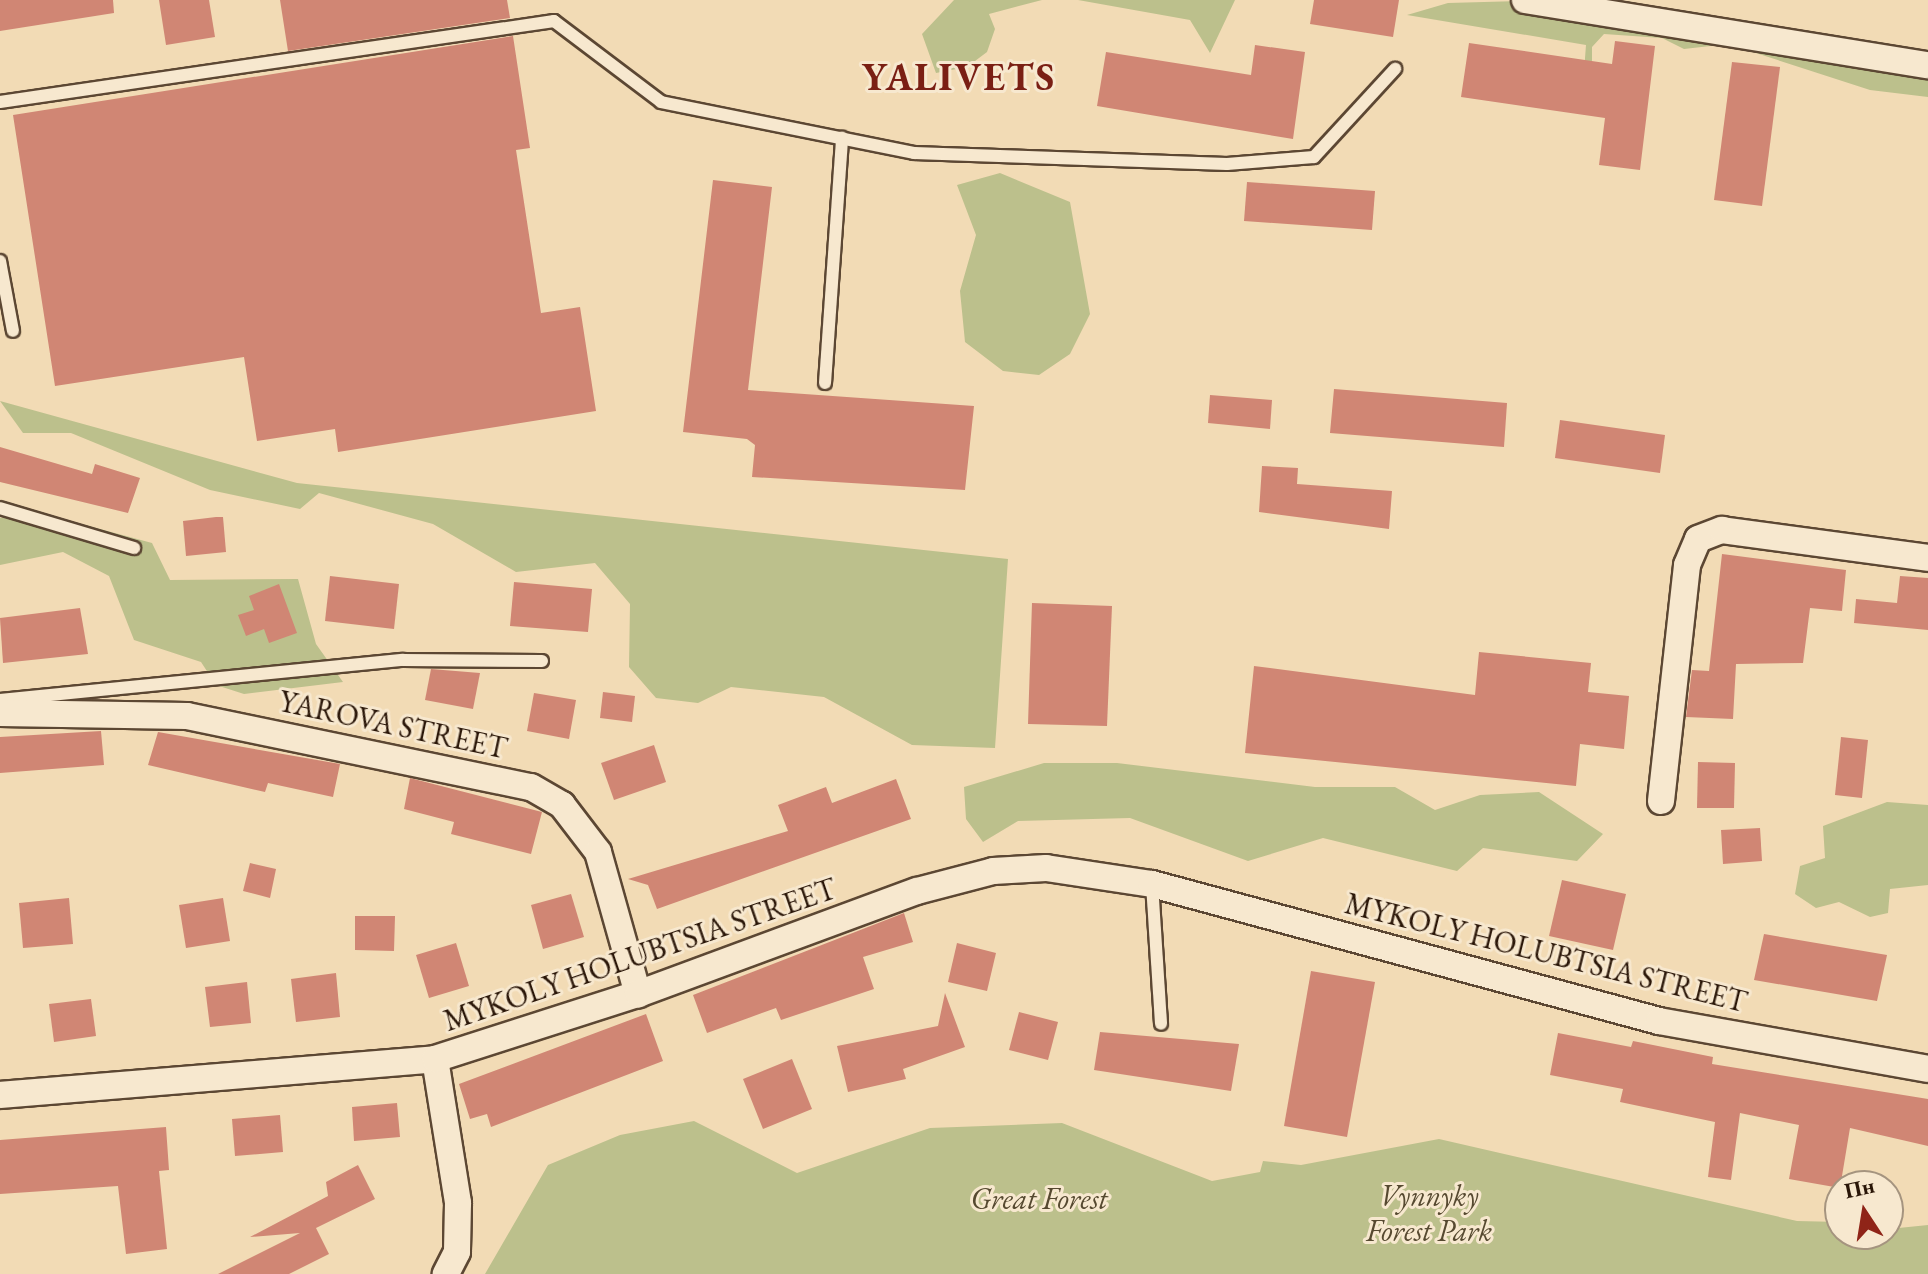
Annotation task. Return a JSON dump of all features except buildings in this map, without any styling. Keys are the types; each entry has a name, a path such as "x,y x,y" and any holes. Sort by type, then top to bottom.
{"street":[{"path":"1525,0 1928,65"},
{"path":"1661,801 1687,565 1698,539 1722,530 1928,558"},
{"name":"YAROVA STREET","path":"0,713 187,716 531,787 562,805 598,852 638,994"},
{"name":"MYKOLY HOLUBTSIA STREET","path":"0,1095 435,1059 638,994 917,891 993,871 1046,868 1152,884 1659,1021 1928,1069"},
{"path":"435,1059 458,1203 457,1252 446,1274"}],"lane":[{"path":"0,102 554,21 661,102 914,153 1227,164 1314,157 1395,69"},
{"path":"825,383 842,138"},
{"path":"0,261 13,331"},
{"path":"0,508 134,548"},
{"path":"0,700 403,660 542,661"},
{"path":"1152,884 1161,1024"}],"green space":[{"path":"954,0 1042,0 989,14 995,29 987,52 967,67 936,73 922,34"},
{"path":"1078,0 1235,0 1210,53 1190,20"},
{"path":"1520,1 1928,66 1928,97 1870,90 1728,44 1684,49 1662,38 1604,34 1592,47 1592,69 1584,71 1586,45 1407,15 1448,3"},
{"path":"1000,173 1070,202 1090,314 1070,354 1039,375 1003,371 965,342 960,291 976,235 957,185"},
{"path":"0,401 297,483 1008,559 995,748 912,745 824,697 731,687 698,703 656,698 629,667 630,604 595,563 516,572 433,524 319,493 300,509 210,490 71,433 23,433"},
{"path":"37,512 152,543 170,580 298,579 316,644 343,682 244,694 216,685 201,662 134,640 109,576 63,552 0,565 0,518"},
{"path":"1044,763 1117,763 1315,787 1395,787 1435,810 1480,795 1539,792 1603,834 1577,861 1483,848 1457,871 1323,838 1248,861 1130,818 1018,821 983,842 966,819 964,787"},
{"path":"1887,802 1928,805 1928,885 1890,889 1888,913 1870,917 1839,902 1816,908 1795,894 1800,866 1825,858 1823,826"},
{"name":"Great Forest","path":"694,1121 797,1173 930,1128 1062,1123 1212,1181 1260,1172 1263,1161 1301,1165 1439,1139 1797,1221 1824,1222 1824,1250 1904,1250 1904,1227 1928,1225 1928,1274 485,1274 548,1165 620,1135"}],"district":[{"name":"YALIVETS","path":"959,77"}],"park label":[{"name":"Vynnyky Forest Park","path":"1429,1213"}]}
